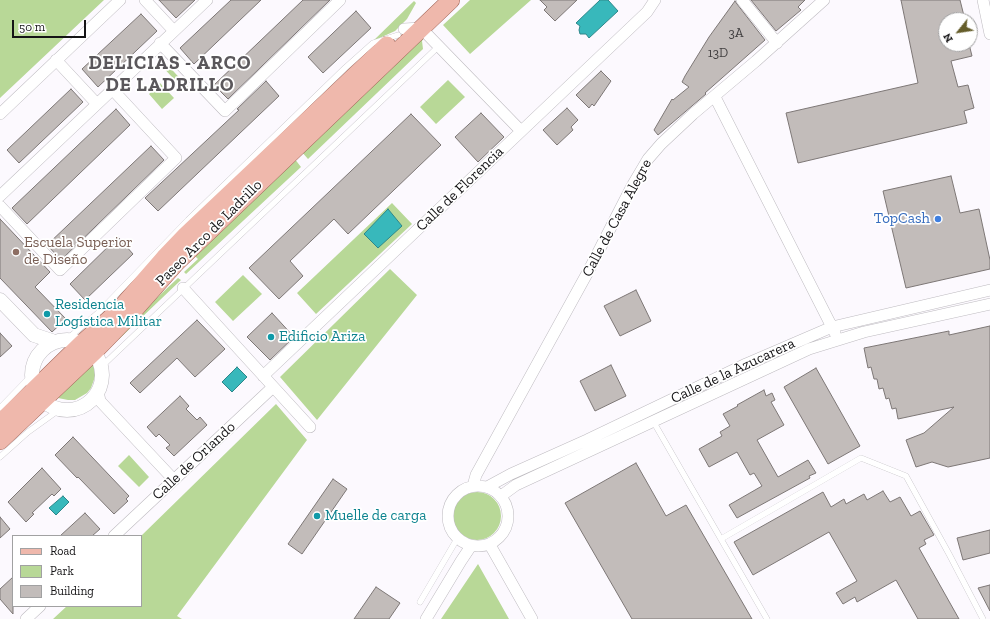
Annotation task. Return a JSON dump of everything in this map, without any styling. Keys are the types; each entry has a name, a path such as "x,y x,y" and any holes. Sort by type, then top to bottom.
{"main road":[{"name":"Paseo Arco de Ladrillo","path":"0,423 116,312 186,235 434,0"},
{"name":"Paseo Arco de Ladrillo","path":"79,349 129,316 176,263 451,0"},
{"name":"Paseo Arco de Ladrillo","path":"0,441 37,388"}],"street":[{"path":"0,114 120,0"},
{"path":"145,0 174,31"},
{"path":"0,196 207,0"},
{"path":"160,43 225,111 340,0"},
{"name":"Calle de Florencia","path":"263,376 647,12 655,0"},
{"path":"742,0 777,42"},
{"name":"Calle de Casa Alegre","path":"473,486 476,475 589,270 632,186 648,159 661,144 693,114 715,97 824,0"},
{"path":"983,0 990,34"},
{"path":"401,32 421,28 521,131"},
{"path":"56,60 97,104"},
{"path":"0,206 60,270 176,158 112,89"},
{"path":"715,97 837,339"},
{"path":"183,288 310,427"},
{"name":"Calle de la Azucarera","path":"487,487 511,474 588,440 777,350 832,327 990,290"},
{"path":"0,300 34,335 79,349 102,375 96,398 80,407 70,410 51,406 37,388 34,364 36,357 34,335"},
{"name":"Calle de la Azucarera","path":"501,496 516,485 809,349 837,339 864,332 990,304"},
{"path":"36,357 45,347 79,349"},
{"name":"Calle de Orlando","path":"115,535 273,387"},
{"path":"96,398 174,480"},
{"path":"473,486 487,487 493,489 507,504 509,514 508,524 498,540 490,545 478,547 466,545 457,539 448,522 448,512 451,503 456,495 464,489 473,486"},
{"path":"490,545 532,619"},
{"path":"426,619 471,546"},
{"path":"26,619 39,607"}],"lane":[{"name":"Paseo Arco de Ladrillo","path":"79,349 183,288 438,46"},
{"name":"Paseo Arco de Ladrillo","path":"0,408 37,388"},
{"path":"0,457 28,432 60,409"},
{"path":"653,422 767,619"},
{"path":"721,539 862,458 906,476 983,619"},
{"path":"420,602 457,539"}],"green space":[{"path":"0,0 104,0 0,98"},
{"path":"470,0 531,0 470,54 443,25"},
{"path":"414,1 416,3 407,19 395,31 373,41"},
{"path":"420,37 424,38 422,41 423,49 308,159 301,151"},
{"path":"162,59 188,87 184,90 159,63"},
{"path":"448,80 465,97 436,124 420,107"},
{"path":"160,83 174,98 162,109 149,94"},
{"path":"294,158 301,167 186,274 184,272 198,259 195,256"},
{"path":"392,203 412,224 316,314 297,293"},
{"path":"390,269 417,295 317,420 280,377"},
{"path":"243,275 262,294 233,321 215,302"},
{"path":"178,278 181,280 119,339 116,336"},
{"path":"94,363 96,374 91,388 87,393 75,400 58,398 56,396"},
{"path":"276,404 307,440 177,616 182,619 53,619 66,607 142,607 142,535"},
{"path":"129,455 149,477 139,487 118,466"},
{"path":"477,492 486,494 494,499 499,507 501,516 499,525 494,533 486,538 477,540 468,538 460,533 455,525 453,516 455,507 460,499 468,494"},
{"path":"478,564 509,619 441,619"}],"water":[{"path":"600,0 608,0 618,11 589,38 586,34 580,34 580,26 576,23"},
{"path":"388,209 402,226 378,248 364,234"},
{"path":"237,367 247,377 232,392 222,382"},
{"path":"63,496 69,502 56,515 49,508"}],"building":[{"path":"159,0 195,0 176,18"},
{"path":"231,0 261,0 194,64 180,48"},
{"path":"303,0 330,0 228,99 214,85"},
{"path":"540,0 577,0 555,21 544,10 547,7"},
{"path":"751,0 805,0 798,7 801,10 776,31"},
{"path":"901,0 960,0 963,12 938,12 938,52 971,52 972,56 951,61 958,87 968,85 974,108 964,111 967,123 798,163 786,113 918,83"},
{"path":"735,1 765,40 705,93 706,94 658,135 654,130 672,99 673,100 689,87 682,82 685,76 709,37"},
{"path":"356,11 371,28 323,73 308,57"},
{"path":"141,14 157,31 98,87 82,69"},
{"path":"601,71 611,81 594,106 592,104 589,108 576,95"},
{"path":"266,81 279,96 158,211 145,198 239,110 237,109"},
{"path":"71,89 83,102 19,163 7,150"},
{"path":"567,108 578,120 571,127 573,130 557,145 543,130"},
{"path":"116,109 130,125 27,224 12,208"},
{"path":"481,113 504,137 478,162 455,137"},
{"path":"411,114 441,145 348,234 334,219 290,261 303,276 279,299 249,268"},
{"path":"151,146 164,160 61,260 47,245"},
{"path":"951,176 960,213 979,209 990,260 990,269 906,288 883,191"},
{"name":"Escuela Superior de Diseño","path":"0,219 50,272 35,287 66,319 52,332 0,278"},
{"path":"118,237 133,254 85,300 70,284"},
{"path":"636,290 651,321 620,336 604,306"},
{"name":"Edificio Ariza","path":"272,313 294,337 270,360 247,337"},
{"path":"197,320 225,349 195,377 177,358 140,393 130,383"},
{"path":"990,326 990,458 948,467 932,462 916,467 906,440 924,433 954,407 898,419 896,408 892,409 889,398 886,399 883,388 879,389 877,379 874,379 871,367 868,368 864,348 949,331 949,335"},
{"path":"0,333 12,346 0,357"},
{"path":"611,365 626,396 595,411 580,381"},
{"path":"816,368 860,446 828,464 784,387"},
{"path":"764,390 766,396 772,393 775,400 771,402 784,425 757,440 778,477 808,460 816,473 809,476 810,478 737,518 729,505 762,486 754,473 750,475 737,452 709,467 699,449 722,436 720,432 730,426 723,414"},
{"path":"180,396 189,406 186,409 197,420 200,417 207,425 174,456 166,448 170,445 159,434 156,437 147,427"},
{"path":"73,437 129,496 126,499 128,501 114,514 55,455"},
{"path":"636,463 666,516 686,505 752,619 632,619 565,503"},
{"path":"42,468 61,489 54,496 52,494 32,513 34,514 26,522 8,502"},
{"name":"Muelle de carga","path":"333,479 347,489 302,554 288,544"},
{"path":"883,491 890,502 900,497 911,516 920,511 934,535 924,540 926,544 919,548 959,619 918,619 896,580 857,602 855,597 843,604 836,593 857,581 829,532 753,575 734,542 823,492 831,507 844,499 846,504 864,494 867,500"},
{"path":"85,513 100,529 93,535 61,535"},
{"path":"0,517 10,529 0,538"},
{"path":"990,530 990,553 963,560 957,538"},
{"path":"12,578 13,614 0,599 0,589"},
{"path":"990,585 990,611 978,588"},
{"path":"376,587 400,603 389,619 354,619"}],"place":[{"name":"TopCash","path":"938,219"},
{"name":"Escuela Superior de Diseño","path":"16,252"},
{"name":"Residencia Logística Militar","path":"47,314"},
{"name":"Edificio Ariza","path":"271,337"},
{"name":"Muelle de carga","path":"317,516"}],"district":[{"name":"DELICIAS - ARCO DE LADRILLO","path":"170,75"}]}
